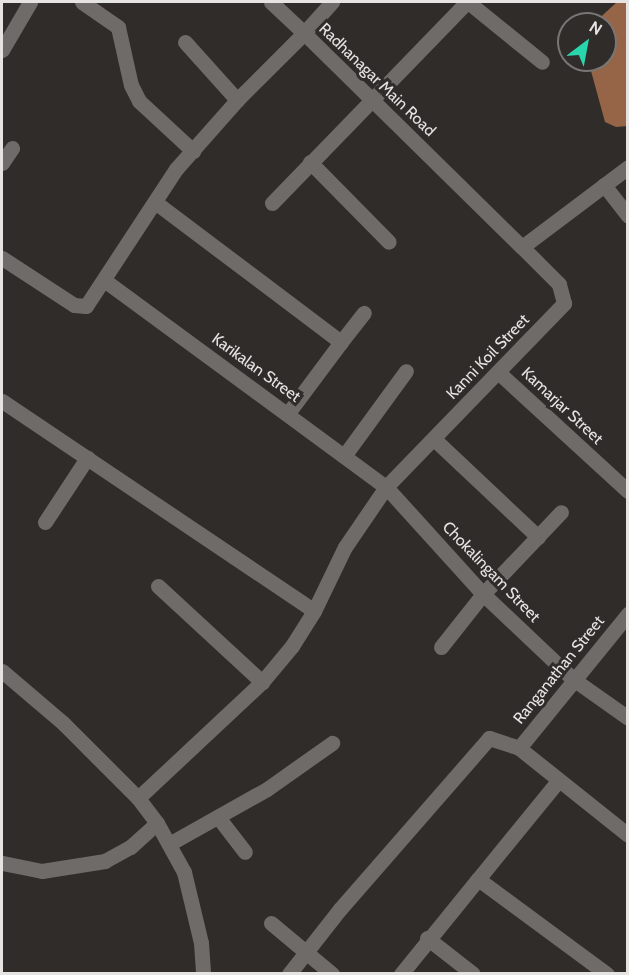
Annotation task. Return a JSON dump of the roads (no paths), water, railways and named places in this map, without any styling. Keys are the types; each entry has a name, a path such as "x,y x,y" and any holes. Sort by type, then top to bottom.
{"street":[{"path":"2,50 30,2"},
{"path":"81,2 118,27 131,85 139,101 193,151"},
{"path":"271,2 304,33 332,2"},
{"path":"272,203 468,2 542,62"},
{"name":"Radhanagar Main Road","path":"2,258 74,305 91,302 155,202 193,151 237,100 304,33 522,248"},
{"path":"185,42 237,100"},
{"path":"2,163 12,148"},
{"path":"310,162 389,242"},
{"path":"522,248 627,166"},
{"path":"604,185 627,216"},
{"path":"155,202 341,342"},
{"name":"Kanni Koil Street","path":"138,798 262,682 292,646 314,611 345,547 386,487 564,303 559,284 522,248"},
{"name":"Karikalan Street","path":"104,280 386,487"},
{"path":"288,413 364,313"},
{"path":"344,456 406,371"},
{"name":"Kamarjar Street","path":"498,372 627,491"},
{"path":"2,401 314,611"},
{"path":"434,439 538,537"},
{"path":"45,522 87,459"},
{"name":"Chokalingam Street","path":"386,487 483,594 573,679 627,718"},
{"path":"441,647 483,594 561,512"},
{"path":"158,586 262,682"},
{"name":"Ranganathan Street","path":"519,748 627,614"},
{"path":"2,671 63,723 138,798 157,823 184,872 201,943 203,974"},
{"path":"289,974 483,742 495,738 519,748 627,835"},
{"path":"168,844 267,789 332,742"},
{"path":"401,974 427,938 558,781"},
{"path":"218,817 244,852"},
{"path":"2,863 42,871 105,861 130,847 157,823"},
{"path":"478,879 607,974"},
{"path":"271,923 307,950 332,974"},
{"path":"427,938 473,974"}]}
